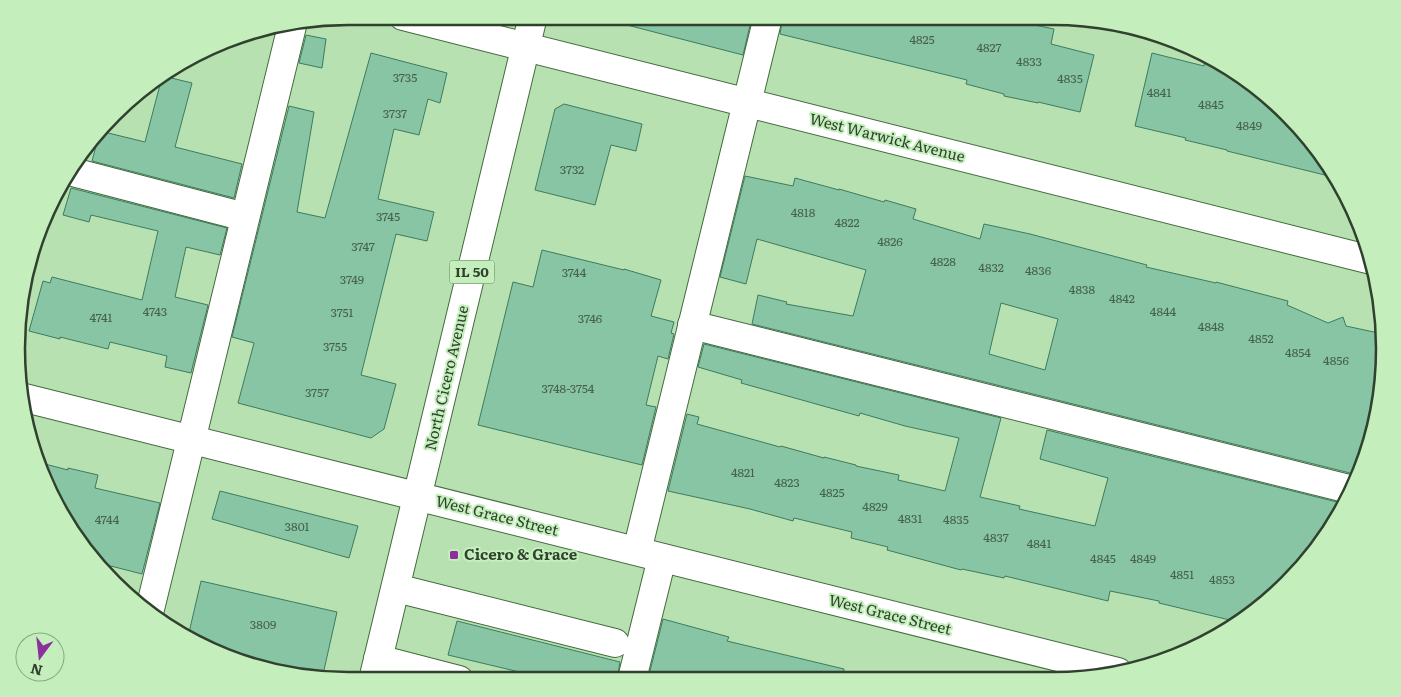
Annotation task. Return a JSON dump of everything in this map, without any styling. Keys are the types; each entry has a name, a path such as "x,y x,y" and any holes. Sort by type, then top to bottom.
{"street":[{"name":"West Warwick Avenue","path":"439,25 1363,258"},
{"name":"North Cicero Avenue","path":"376,670 531,25"},
{"path":"633,672 649,554 692,325 766,25"},
{"path":"151,604 291,30"},
{"path":"77,173 245,217"},
{"path":"692,325 1345,488"},
{"name":"West Grace Street","path":"29,399 1102,668"},
{"path":"396,588 615,643"},
{"path":"376,670 393,672"}],"building":[{"path":"627,25 750,25 743,55"},
{"path":"782,25 1034,25 1054,29 1051,44 1094,55 1080,112 1004,96 1004,94 966,84 967,80 780,34"},
{"path":"306,35 326,39 322,68 299,63"},
{"path":"371,53 447,73 440,103 428,99 419,135 394,129 378,199 434,212 427,241 396,234 361,375 396,384 384,429 371,438 238,403 254,343 232,337 289,106 314,112 297,212 325,218"},
{"path":"1152,53 1204,66 1204,63 1266,105 1296,135 1325,175 1227,151 1185,140 1186,138 1135,126"},
{"path":"172,78 192,83 175,147 242,164 234,198 92,161 96,147 107,133 145,142 159,87"},
{"path":"564,104 642,124 636,151 611,145 595,205 535,190 555,109"},
{"path":"745,176 793,186 795,178 916,209 913,219 980,239 984,224 1030,234 1147,265 1146,267 1216,282 1288,301 1287,305 1328,323 1343,317 1346,326 1375,332 1375,370 1370,412 1359,452 1351,473 752,324 758,295 787,302 786,304 853,316 866,270 757,239 746,284 720,277","holes":["1001,303 1058,319 1045,370 989,354"]},
{"path":"71,188 227,228 220,255 186,247 175,297 208,305 191,373 165,367 167,356 110,342 108,349 29,331 43,281 50,283 52,277 142,300 158,231 91,215 89,222 63,215"},
{"path":"542,250 624,269 661,280 651,316 674,322 671,333 674,334 668,359 658,356 646,405 656,407 642,465 478,425 513,282 533,287"},
{"path":"704,344 1001,418 980,497 1020,506 1019,509 1095,526 1108,478 1040,459 1047,430 1337,502 1296,562 1266,592 1228,620 1159,603 1159,601 1110,591 1108,601 1005,576 1004,578 961,570 887,550 888,547 851,538 852,532 794,518 793,521 750,509 668,491 687,414 699,417 697,424 780,447 899,475 898,480 945,491 959,438 905,426 860,413 859,416 741,383 742,380 698,367"},
{"path":"47,465 98,475 95,488 160,503 142,574 108,565 105,562 68,510 58,492"},
{"path":"220,491 358,526 349,558 212,519"},
{"path":"201,581 337,612 324,671 285,666 265,661 205,639 190,630"},
{"path":"663,619 729,637 727,641 844,669 844,672 650,672"},
{"path":"457,621 620,662 618,672 520,672 448,655"}],"place":[{"name":"Cicero & Grace","path":"454,555"}]}
